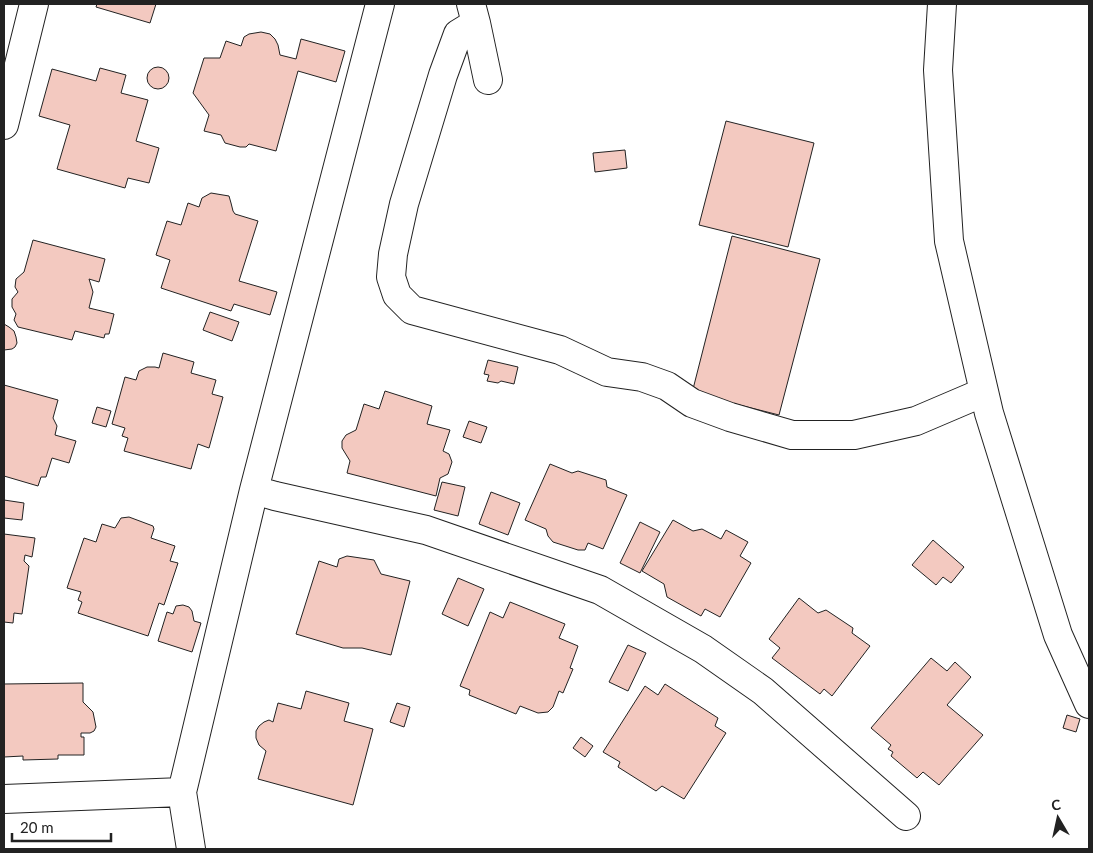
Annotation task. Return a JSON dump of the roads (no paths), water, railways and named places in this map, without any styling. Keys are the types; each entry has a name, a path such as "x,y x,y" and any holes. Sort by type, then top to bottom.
{"lane":[{"path":"4,125 34,4"},
{"path":"191,849 182,792 254,490 380,4"},
{"path":"942,4 938,70 949,241 989,413 1058,635 1089,704"},
{"path":"474,13 458,34 443,76 404,204 393,254 391,277 396,295 412,310 560,350 607,372 642,377 667,386 692,404 792,435 854,435 899,425 916,421 984,392"},
{"path":"474,13 488,80"},
{"path":"254,490 426,530 600,590 703,649 762,691 906,816"},
{"path":"4,799 182,792"}]}
